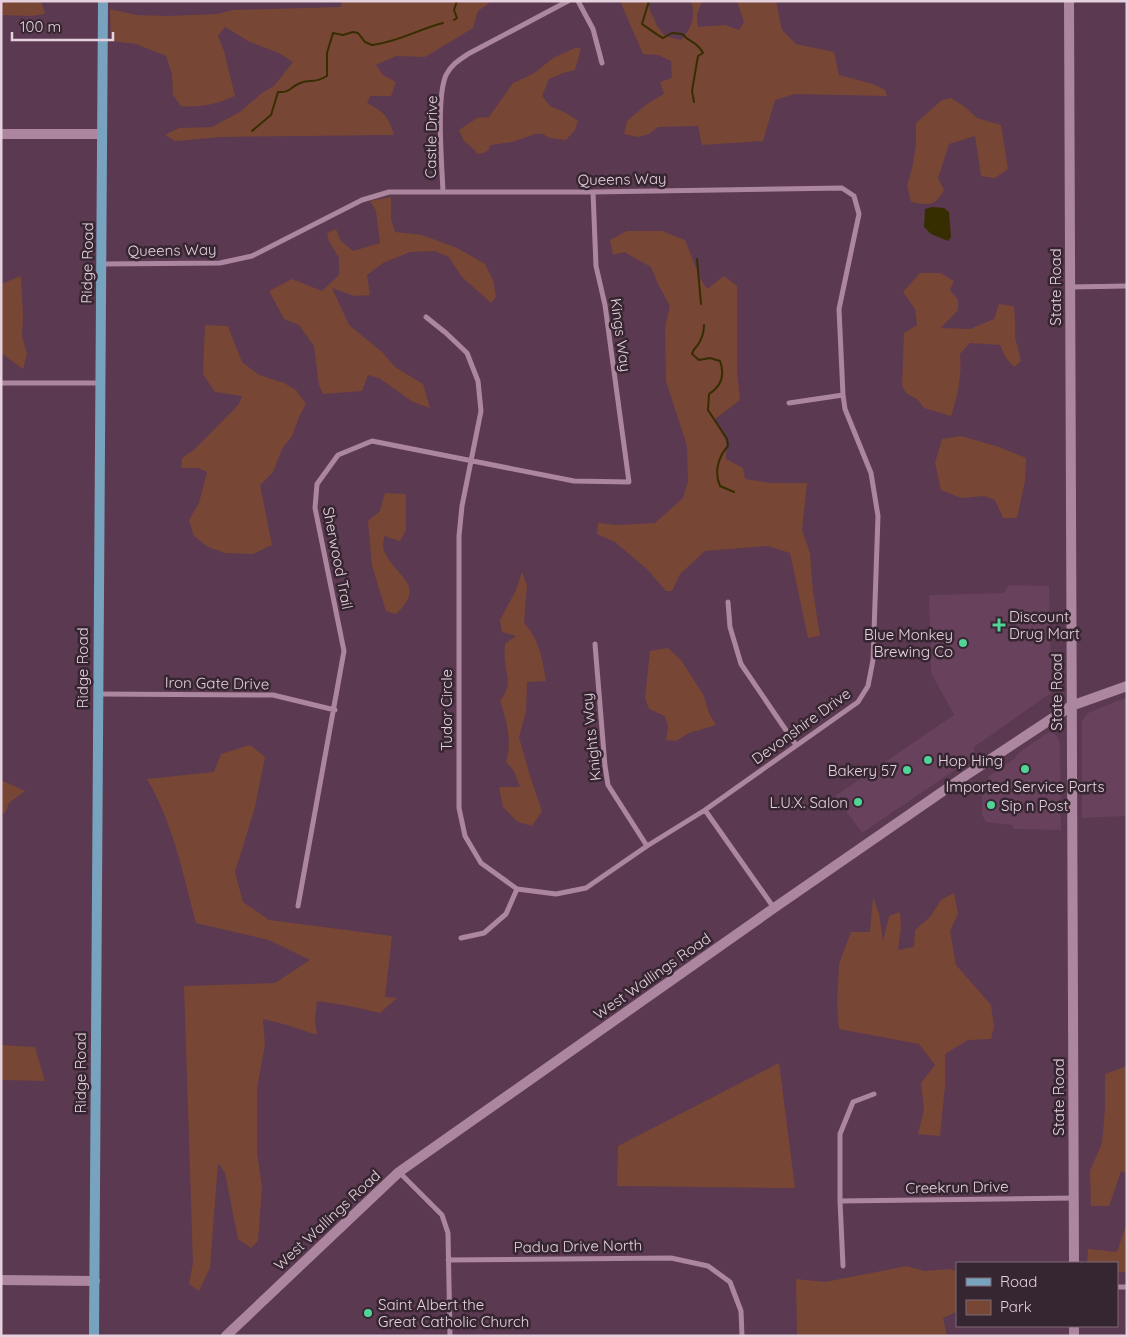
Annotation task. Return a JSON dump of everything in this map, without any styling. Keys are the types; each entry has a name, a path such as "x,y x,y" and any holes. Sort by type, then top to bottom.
{"main road":[{"name":"Ridge Road","path":"94,1336 103,1"}],"street":[{"name":"Castle Drive","path":"443,192 441,100 446,76 455,62 568,1"},
{"path":"578,1 593,29 602,63"},
{"name":"State Road","path":"1069,1 1074,1262"},
{"path":"1,134 102,134"},
{"name":"Queens Way","path":"102,264 220,263 252,256 362,200 389,192 593,192 842,188 854,196 859,214 839,309 843,395 845,409 871,473 874,489"},
{"name":"Kings Way","path":"593,192 596,266 605,305 629,482"},
{"path":"1070,286 1127,286"},
{"name":"Tudor Circle","path":"426,317 466,353 478,382 481,411 462,506 459,536 459,808 465,836 481,863 517,889 556,894 586,888 647,846 705,810"},
{"path":"1,383 100,383"},
{"path":"789,403 843,395"},
{"name":"Sherwood Trail","path":"298,906 335,710 344,651 315,508 317,484 338,455 372,441 574,481 629,482"},
{"name":"Devonshire Drive","path":"705,810 858,702 868,686 873,660 878,551 878,516 874,489"},
{"path":"728,602 730,627 741,664 796,746"},
{"name":"Knights Way","path":"595,644 608,785 647,846"},
{"name":"West Wallings Road","path":"226,1336 399,1172 965,776 1071,706 1127,686"},
{"name":"Iron Gate Drive","path":"97,694 274,696 335,710"},
{"path":"705,810 774,908"},
{"path":"461,938 484,933 506,914 517,889"},
{"path":"843,1266 840,1201 840,1134 854,1102 874,1094"},
{"path":"399,1172 442,1215 448,1234 450,1336"},
{"name":"Creekrun Drive","path":"840,1201 1074,1198"},
{"name":"Padua Drive North","path":"448,1260 671,1258 708,1266 730,1282 741,1311 742,1336"},
{"path":"1,1280 94,1281"}],"shaded area":[{"path":"932,207 944,208 949,212 951,237 948,241 931,234 924,227 925,209"},
{"path":"1009,585 1049,586 1052,692 974,747 974,757 862,833 835,796 954,715 931,673 929,595 1004,593"},
{"path":"1127,697 1127,816 1082,818 1082,721 1088,713"},
{"path":"1049,732 1054,733 1060,744 1061,830 1013,829 1012,825 986,822 982,815 982,796 988,777 1015,758 1018,753"}],"green space":[{"path":"1,1 41,1 45,14 31,16 1,15"},
{"path":"342,1 492,1 478,11 473,28 425,57 396,56 376,65 383,75 396,82 391,96 370,96 367,103 385,115 394,135 221,137 175,141 165,135 179,128 212,127 240,112 262,93 274,86 293,62 279,53 250,42 225,27 218,36 224,51 235,96 208,105 181,106 173,95 172,74 166,56 136,44 111,41 110,9 136,15 166,16 218,14 232,10 341,7"},
{"path":"620,1 646,1 657,26 665,36 681,40 692,22 691,1 702,1 697,14 698,27 725,25 739,30 744,22 737,1 776,1 782,30 796,44 834,52 839,75 873,84 885,90 887,96 795,94 775,100 763,141 702,145 698,126 658,127 649,134 638,137 624,134 627,121 647,104 664,94 660,82 672,78 671,61 658,55 643,54"},
{"path":"575,48 581,48 575,70 549,79 542,96 550,106 578,121 575,130 566,140 550,138 543,134 535,134 512,142 491,145 486,152 477,154 464,141 459,130 477,118 489,117 513,83 533,74 553,58"},
{"path":"951,98 977,118 1001,125 1008,169 995,178 981,176 975,136 949,144 938,178 944,190 941,196 931,203 911,202 907,185 916,145 916,123 942,100"},
{"path":"391,197 391,219 395,232 422,235 457,248 485,264 493,280 496,297 491,303 461,276 449,257 435,251 410,252 383,263 367,275 370,295 354,296 332,288 349,325 382,352 395,367 423,384 430,408 413,402 379,378 368,375 362,391 323,394 319,385 314,346 299,325 284,319 269,291 292,279 322,291 339,275 339,258 329,241 327,233 336,229 340,240 353,251 380,243 376,211 370,201"},
{"path":"627,231 662,231 685,240 700,278 707,289 724,276 737,286 737,370 740,400 715,419 726,441 726,459 743,468 745,479 771,483 807,483 802,530 810,553 813,592 820,636 808,638 790,553 768,546 705,551 680,574 672,591 666,591 648,570 615,542 597,534 598,523 617,525 655,523 683,498 688,481 687,446 666,381 665,327 670,306 651,267 624,252 613,255 610,240"},
{"path":"920,273 940,273 954,281 950,290 958,300 958,310 941,328 970,329 994,319 999,304 1014,306 1015,337 1021,361 1014,367 1006,358 1000,345 970,343 960,354 959,385 951,416 924,408 918,400 906,393 902,386 904,333 917,325 915,309 903,292"},
{"path":"21,276 22,336 27,354 23,369 1,353 1,284"},
{"path":"205,325 228,326 242,362 259,375 284,383 296,390 306,404 292,436 282,449 273,472 260,485 272,545 253,554 225,553 208,547 194,536 189,520 199,503 207,472 199,468 181,468 182,458 195,449 239,404 242,396 215,392 203,374"},
{"path":"961,436 999,447 1026,458 1025,481 1017,518 1003,518 995,500 984,496 961,498 941,490 935,463 942,439"},
{"path":"385,493 406,494 406,530 400,541 384,536 383,544 383,549 389,560 406,581 409,588 409,595 405,604 396,614 386,611 372,566 368,521 380,511"},
{"path":"522,572 527,585 524,623 537,643 546,681 527,682 526,712 519,737 542,811 532,826 518,822 503,807 499,787 520,787 514,771 506,762 509,747 508,731 500,701 507,686 505,644 516,636 502,632 500,620 516,590"},
{"path":"668,648 681,660 703,694 709,713 716,725 689,733 676,741 666,740 668,727 665,716 649,709 645,698 650,651"},
{"path":"250,745 265,757 255,807 235,872 243,902 269,920 392,936 385,997 397,998 380,1013 317,1001 315,1019 317,1035 263,1019 265,1045 257,1088 257,1152 262,1188 258,1241 251,1248 238,1239 225,1173 218,1163 210,1268 199,1291 189,1284 193,1263 184,986 275,983 310,960 269,940 196,923 171,831 147,779 214,772 221,754"},
{"path":"1,780 25,791 9,803 5,813 1,813"},
{"path":"954,893 958,914 950,931 956,965 991,1005 994,1027 991,1039 968,1040 945,1054 945,1086 940,1136 918,1134 924,1110 921,1083 935,1065 919,1044 839,1029 837,1004 839,964 851,932 870,932 873,897 879,914 883,941 889,916 900,912 901,927 898,950 914,947 915,930 930,917 941,900"},
{"path":"1,1045 35,1047 45,1081 1,1080"},
{"path":"779,1063 795,1188 617,1186 618,1146"},
{"path":"1127,1066 1127,1173 1121,1171 1109,1206 1091,1206 1090,1171 1102,1143 1105,1109 1105,1074"},
{"path":"1127,1222 1127,1272 1118,1272 1118,1262 1087,1262 1088,1249 1117,1252"},
{"path":"907,1266 924,1271 950,1269 956,1271 956,1310 943,1318 947,1336 797,1336 796,1279 825,1282"}],"waterway":[{"path":"454,20 457,18 454,10 457,1"},
{"path":"649,1 642,24 663,38 672,33 682,34 698,46 703,53 698,56 692,91 694,102"},
{"path":"252,131 271,115 278,92 286,92 300,83 319,80 327,76 327,53 333,33 343,35 353,32 358,33 365,42 372,45 391,41 443,23"},
{"path":"697,259 701,304"},
{"path":"704,325 701,339 692,354 699,360 710,358 720,361 721,380 720,384 709,394 708,410 727,439 728,446 718,465 718,481 720,486 734,492"}],"place":[{"name":"Discount Drug Mart","path":"999,625"},
{"name":"Blue Monkey Brewing Co","path":"963,643"},
{"name":"Hop Hing","path":"928,760"},
{"name":"Imported Service Parts","path":"1025,769"},
{"name":"Bakery 57","path":"907,770"},
{"name":"L.U.X. Salon","path":"858,802"},
{"name":"Sip n Post","path":"991,805"},
{"name":"Saint Albert the Great Catholic Church","path":"368,1313"}]}
